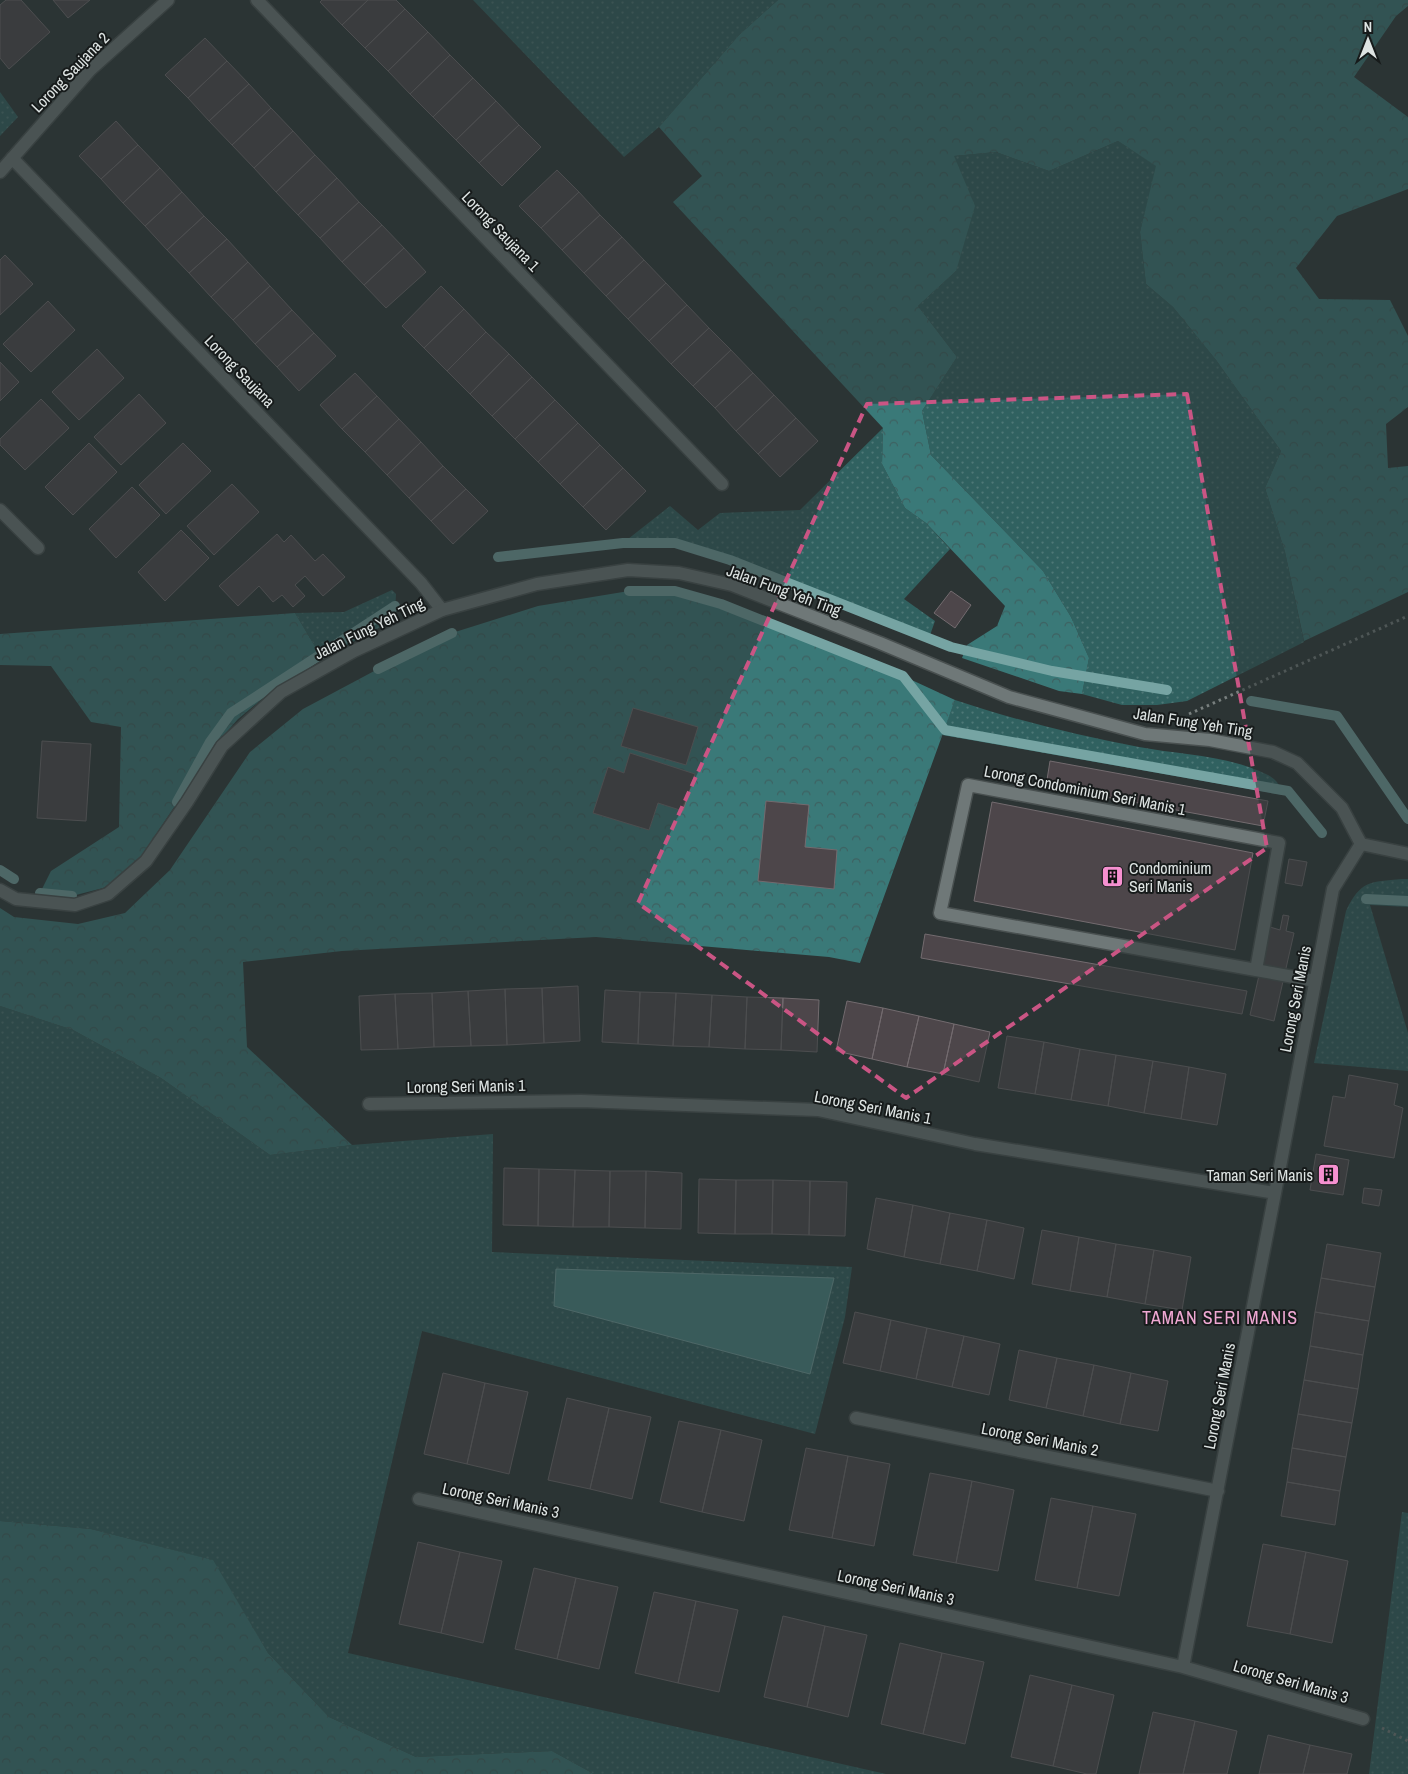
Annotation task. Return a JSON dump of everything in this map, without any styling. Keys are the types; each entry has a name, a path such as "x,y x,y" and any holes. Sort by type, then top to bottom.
{"street":[{"name":"Lorong Saujana 2","path":"0,172 90,70 168,0"},
{"name":"Lorong Saujana 1","path":"257,0 722,484"},
{"name":"Lorong Saujana","path":"12,158 421,583 442,610"},
{"path":"0,510 38,548"},
{"name":"Jalan Fung Yeh Ting","path":"0,890 16,899 75,905 108,894 146,862 222,746 281,692 354,651 442,610 538,584 628,570 679,573 732,585 880,642 1009,697 1145,734 1210,740 1273,752 1297,763 1342,808 1361,844"},
{"name":"Lorong Condominium Seri Manis 1","path":"1256,970 1279,843 968,784 940,913 1315,981"},
{"path":"1361,844 1408,854"},
{"name":"Lorong Seri Manis","path":"1183,1667 1333,888 1361,844"},
{"name":"Lorong Seri Manis 1","path":"369,1104 581,1101 818,1110 975,1144 1275,1193"},
{"name":"Lorong Seri Manis 2","path":"856,1418 1218,1491"},
{"name":"Lorong Seri Manis 3","path":"419,1499 1183,1667 1363,1719"}],"path":[{"path":"1181,717 1408,616"},
{"path":"1363,1719 1408,1740"}],"highlighted area":[{"path":"1187,394 1267,848 906,1098 638,903 867,404"}],"shaded area":[{"path":"473,0 778,0 739,35 659,127 624,157"},
{"path":"0,92 18,117 0,136"},
{"path":"1118,141 1157,166 1140,232 1146,284 1173,307 1216,360 1281,451 1265,488 1285,552 1304,642 1187,701 1157,705 1122,705 1082,694 1089,658 1071,617 1043,571 931,455 922,411 957,357 918,306 956,271 954,156 996,152 1049,171"},
{"path":"883,428 882,464 905,508 926,523 950,549 904,599 935,621 929,638 730,560 675,543 623,543 670,506 698,530 720,513 800,510"},
{"path":"392,590 396,594 395,613 392,621 322,658 295,613 344,612"},
{"path":"955,700 1023,720 1092,737 1139,747 1204,756 1237,763 1271,777 1278,783 1283,795 942,735"},
{"path":"1408,879 1408,907 1370,905 1408,1033 1408,1071 1314,1063 1346,911 1357,893 1368,884"},
{"path":"0,1006 73,1030 161,1078 270,1155 352,1145 493,1134 492,1252 852,1267 845,1317 815,1434 422,1331 348,1653 886,1774 594,1774 552,1751 416,1757 329,1717 268,1653 212,1560 91,1529 0,1521"},
{"path":"556,1269 834,1278 810,1374 554,1306"},
{"path":"1402,1512 1408,1513 1408,1774 1369,1774"}],"green space":[{"path":"778,0 1408,0 1408,6 1396,16 1354,77 1408,117 1408,189 1337,216 1296,268 1319,299 1390,300 1408,336 1408,407 1386,424 1388,468 1408,466 1408,592 1304,641 1285,552 1265,488 1281,451 1216,360 1173,307 1146,284 1140,232 1156,166 1118,141 1049,171 996,152 954,156 975,206 956,271 918,306 957,357 922,411 931,455 1043,571 1071,617 1089,658 1082,694 1059,691 962,658 967,645 997,626 1005,606 926,523 905,508 882,464 883,428 673,202 702,176 659,127 739,35"},
{"path":"629,591 675,591 721,604 903,676 955,700 860,963 829,957 596,937 342,951 243,962 247,1047 352,1145 270,1155 161,1078 73,1030 0,1006 0,908 14,917 78,924 125,913 170,870 250,752 303,709 378,669 452,633 538,606"},
{"path":"295,613 322,658 273,690 238,719 217,743 142,855 120,879 103,888 72,896 40,893 51,871 119,827 121,727 91,722 51,666 0,665 0,634"},
{"path":"0,1521 91,1529 213,1560 268,1653 329,1717 416,1757 552,1751 594,1774 0,1774"}],"building":[{"path":"6,0 21,0 50,32 9,69 0,58 0,5"},
{"path":"53,0 90,0 68,18"},
{"path":"322,0 368,0 342,25 320,2"},
{"path":"368,0 396,0 405,9 365,48 342,25"},
{"path":"405,9 428,32 388,71 365,48"},
{"path":"428,32 450,55 410,94 388,71"},
{"path":"205,38 227,61 188,98 165,75"},
{"path":"450,55 473,78 433,117 410,94"},
{"path":"227,61 249,84 209,121 188,98"},
{"path":"473,78 496,101 456,140 433,117"},
{"path":"249,84 271,108 232,145 209,121"},
{"path":"496,101 519,125 479,163 456,140"},
{"path":"271,108 293,131 254,168 232,145"},
{"path":"116,121 138,145 101,179 79,156"},
{"path":"519,125 541,147 502,186 479,163"},
{"path":"293,131 315,155 276,192 254,168"},
{"path":"138,145 160,168 123,203 101,179"},
{"path":"315,155 337,178 298,215 276,192"},
{"path":"160,168 182,192 145,226 123,203"},
{"path":"557,170 579,192 541,228 519,206"},
{"path":"337,178 359,202 320,238 298,215"},
{"path":"182,192 204,216 167,250 145,226"},
{"path":"579,192 600,215 562,250 541,228"},
{"path":"359,202 382,225 342,262 320,238"},
{"path":"600,215 622,237 584,273 562,250"},
{"path":"204,216 227,239 189,273 167,250"},
{"path":"382,225 404,248 364,285 342,262"},
{"path":"622,237 644,260 606,296 584,273"},
{"path":"227,239 248,262 211,297 189,273"},
{"path":"404,248 426,272 386,308 364,285"},
{"path":"5,255 33,284 0,315 0,260"},
{"path":"644,260 666,283 628,319 606,296"},
{"path":"248,262 270,286 233,320 211,297"},
{"path":"666,283 687,305 649,341 628,319"},
{"path":"270,286 292,310 255,344 233,320"},
{"path":"441,286 464,309 424,348 402,326"},
{"path":"48,301 75,330 31,372 3,344"},
{"path":"687,305 709,328 671,364 649,341"},
{"path":"464,309 486,332 447,371 424,348"},
{"path":"292,310 314,333 277,367 255,344"},
{"path":"709,328 731,350 693,386 671,364"},
{"path":"486,332 509,354 470,394 447,371"},
{"path":"314,333 336,356 299,391 277,367"},
{"path":"97,349 124,378 79,420 52,392"},
{"path":"731,350 753,373 715,408 693,386"},
{"path":"509,354 532,377 492,416 470,394"},
{"path":"0,362 19,382 0,401"},
{"path":"355,373 377,396 342,429 320,405"},
{"path":"753,373 774,395 736,431 715,408"},
{"path":"532,377 555,400 515,439 492,416"},
{"path":"139,394 166,423 121,465 94,437"},
{"path":"774,395 796,418 758,454 736,431"},
{"path":"377,396 399,419 365,452 342,429"},
{"path":"41,399 69,428 25,470 0,445 0,439"},
{"path":"555,400 578,423 538,462 515,439"},
{"path":"796,418 818,441 780,477 758,454"},
{"path":"399,419 421,442 387,475 365,452"},
{"path":"578,423 600,445 560,484 538,462"},
{"path":"421,442 443,466 409,498 387,475"},
{"path":"89,443 117,472 73,515 45,487"},
{"path":"183,443 211,471 166,514 139,485"},
{"path":"600,445 623,468 583,507 560,484"},
{"path":"443,466 466,489 431,521 409,498"},
{"path":"623,468 646,491 606,530 583,507"},
{"path":"232,484 259,512 214,555 187,526"},
{"path":"132,487 160,515 116,558 89,529"},
{"path":"466,489 488,511 453,544 431,521"},
{"path":"181,530 209,558 165,601 138,572"},
{"path":"277,534 284,542 291,535 315,561 323,554 345,577 323,596 305,576 295,585 305,596 293,607 282,595 273,602 259,586 238,606 219,586"},
{"path":"951,591 971,605 955,628 934,613"},
{"path":"633,708 698,727 686,765 621,746"},
{"path":"42,741 91,744 86,821 37,818"},
{"path":"630,753 695,774 683,811 658,803 649,830 593,813 608,767 624,773"},
{"path":"1050,761 1268,801 1263,826 1046,786"},
{"path":"766,801 809,805 805,847 837,850 834,889 758,881"},
{"name":"Condominium Seri Manis","path":"992,802 1253,853 1235,950 974,901"},
{"path":"1289,859 1307,862 1302,886 1285,883"},
{"path":"1283,915 1289,916 1286,931 1294,933 1274,1021 1250,1015 1270,927 1280,930"},
{"path":"925,934 1247,991 1242,1014 921,958"},
{"path":"578,986 580,1041 544,1043 542,988"},
{"path":"542,988 544,1043 507,1045 505,989"},
{"path":"505,989 507,1045 471,1046 468,991"},
{"path":"605,990 640,992 638,1044 602,1042"},
{"path":"468,991 471,1046 434,1047 432,993"},
{"path":"640,992 676,993 673,1046 638,1044"},
{"path":"432,993 434,1047 398,1049 395,994"},
{"path":"676,993 712,995 709,1047 673,1046"},
{"path":"395,994 398,1049 361,1050 359,996"},
{"path":"712,995 747,997 745,1049 709,1047"},
{"path":"747,997 783,998 781,1050 745,1049"},
{"path":"783,998 819,1000 817,1052 781,1050"},
{"path":"847,1001 883,1008 872,1059 836,1051"},
{"path":"883,1008 919,1016 907,1067 872,1059"},
{"path":"919,1016 954,1024 943,1074 907,1067"},
{"path":"954,1024 990,1032 979,1082 943,1074"},
{"path":"1007,1036 1044,1042 1035,1094 998,1088"},
{"path":"1044,1042 1080,1049 1071,1100 1035,1094"},
{"path":"1080,1049 1116,1055 1108,1106 1071,1100"},
{"path":"1116,1055 1153,1061 1144,1113 1108,1106"},
{"path":"1153,1061 1189,1067 1181,1119 1144,1113"},
{"path":"1189,1067 1226,1074 1217,1125 1181,1119"},
{"path":"1349,1075 1398,1084 1394,1105 1403,1108 1394,1158 1324,1146 1333,1096 1345,1098"},
{"name":"Taman Seri Manis","path":"1316,1154 1349,1160 1343,1195 1310,1190"},
{"path":"504,1168 539,1169 538,1226 503,1225"},
{"path":"539,1169 575,1170 573,1227 538,1226"},
{"path":"575,1170 610,1171 609,1227 573,1227"},
{"path":"610,1171 646,1171 645,1228 609,1227"},
{"path":"646,1171 682,1173 681,1229 645,1228"},
{"path":"699,1179 736,1180 735,1234 698,1233"},
{"path":"736,1180 773,1180 772,1234 735,1234"},
{"path":"773,1180 810,1181 809,1235 772,1234"},
{"path":"810,1181 847,1182 845,1236 809,1235"},
{"path":"1364,1188 1382,1190 1379,1206 1362,1203"},
{"path":"876,1198 913,1205 904,1257 867,1249"},
{"path":"913,1205 950,1213 940,1264 904,1257"},
{"path":"950,1213 987,1220 977,1271 940,1264"},
{"path":"987,1220 1024,1228 1014,1279 977,1271"},
{"path":"1042,1230 1079,1237 1070,1291 1032,1284"},
{"path":"1079,1237 1116,1244 1107,1297 1070,1291"},
{"path":"1116,1244 1154,1250 1145,1304 1107,1297"},
{"path":"1327,1244 1381,1253 1375,1287 1321,1278"},
{"path":"1154,1250 1191,1257 1182,1310 1145,1304"},
{"path":"1321,1278 1375,1287 1369,1321 1315,1312"},
{"path":"855,1312 891,1320 880,1371 843,1363"},
{"path":"1315,1312 1369,1321 1363,1355 1310,1346"},
{"path":"891,1320 927,1328 916,1379 880,1371"},
{"path":"927,1328 964,1336 952,1387 916,1379"},
{"path":"964,1336 1000,1344 989,1395 952,1387"},
{"path":"1310,1346 1363,1355 1358,1389 1304,1380"},
{"path":"1019,1350 1057,1358 1046,1408 1009,1400"},
{"path":"1057,1358 1094,1365 1083,1416 1046,1408"},
{"path":"1094,1365 1131,1373 1120,1424 1083,1416"},
{"path":"443,1373 485,1383 467,1464 424,1454"},
{"path":"1131,1373 1168,1381 1158,1431 1120,1424"},
{"path":"1304,1380 1358,1389 1352,1423 1298,1414"},
{"path":"485,1383 528,1392 509,1474 467,1464"},
{"path":"567,1398 609,1408 590,1489 548,1480"},
{"path":"609,1408 651,1417 632,1499 590,1489"},
{"path":"1298,1414 1352,1423 1346,1457 1292,1448"},
{"path":"679,1421 721,1430 702,1512 660,1502"},
{"path":"721,1430 762,1440 744,1521 702,1512"},
{"path":"806,1448 848,1456 832,1538 789,1530"},
{"path":"1292,1448 1346,1457 1340,1491 1287,1482"},
{"path":"848,1456 890,1464 874,1546 832,1538"},
{"path":"930,1473 972,1481 956,1563 913,1555"},
{"path":"972,1481 1014,1490 998,1571 956,1563"},
{"path":"1287,1482 1340,1491 1335,1525 1281,1516"},
{"path":"1051,1498 1093,1506 1077,1588 1035,1580"},
{"path":"1093,1506 1136,1514 1119,1596 1077,1588"},
{"path":"418,1542 460,1552 441,1633 399,1624"},
{"path":"1263,1544 1306,1552 1290,1634 1247,1626"},
{"path":"460,1552 502,1561 483,1643 441,1633"},
{"path":"1306,1552 1348,1561 1332,1643 1290,1634"},
{"path":"534,1568 576,1578 557,1659 515,1649"},
{"path":"576,1578 618,1587 599,1669 557,1659"},
{"path":"654,1592 696,1601 678,1683 635,1673"},
{"path":"696,1601 738,1610 719,1692 678,1683"},
{"path":"783,1616 825,1626 807,1707 764,1697"},
{"path":"825,1626 867,1635 848,1717 807,1707"},
{"path":"900,1643 942,1653 923,1734 881,1724"},
{"path":"942,1653 984,1662 965,1744 923,1734"},
{"path":"1030,1675 1072,1685 1053,1766 1011,1757"},
{"path":"1072,1685 1114,1695 1096,1774 1087,1774 1053,1766"},
{"path":"1153,1712 1195,1721 1183,1774 1139,1774"},
{"path":"1195,1721 1237,1731 1227,1774 1183,1774"},
{"path":"1268,1735 1310,1745 1303,1774 1259,1774"},
{"path":"1310,1745 1352,1754 1347,1774 1303,1774"}],"waterway":[{"path":"498,557 623,543 675,543 730,560 951,647 1052,671 1167,690"},
{"path":"629,591 675,591 721,604 903,676 945,730 1288,791 1322,833"},
{"path":"177,802 210,742 231,713 395,606"},
{"path":"378,669 452,633"},
{"path":"1251,701 1337,716 1408,819"},
{"path":"0,870 14,879"},
{"path":"40,893 72,896"},
{"path":"1366,899 1408,901"}],"place":[{"name":"Condominium Seri Manis","path":"1113,877"},
{"name":"Taman Seri Manis","path":"1329,1175"}],"district":[{"name":"TAMAN SERI MANIS","path":"1220,1317"}]}
